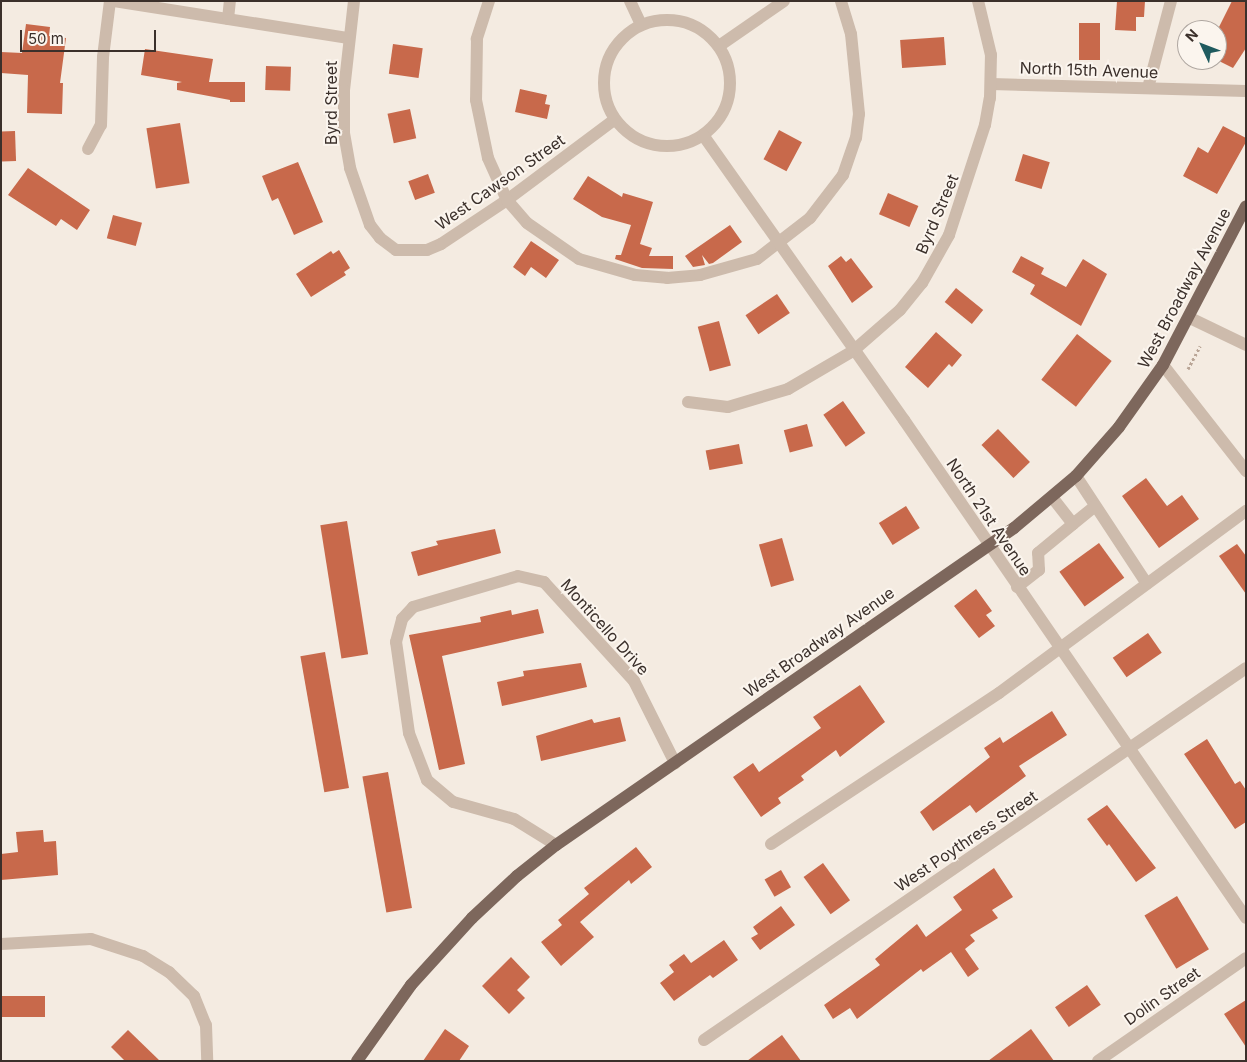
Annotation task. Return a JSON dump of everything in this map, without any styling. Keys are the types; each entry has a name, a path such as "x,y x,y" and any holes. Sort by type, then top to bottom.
{"main road":[{"name":"West Broadway Avenue","path":"357,1061 411,984 472,918 556,845 988,545 1052,497 1076,476 1119,427 1163,365 1190,318 1246,206"}],"street":[{"path":"88,149 101,124 103,57 110,1"},
{"path":"114,1 347,38"},
{"path":"228,19 230,1"},
{"name":"Byrd Street","path":"354,1 347,38 344,133 350,168 370,225 380,238 396,250"},
{"path":"489,1 477,38 476,100 488,158 507,200 528,223 579,259 635,275 667,278 700,276 757,260 779,244 829,197 843,175 856,138 858,83 850,34 841,1"},
{"path":"630,1 641,25"},
{"path":"719,46 784,1"},
{"name":"Byrd Street","path":"688,402 728,407 788,390 854,351 900,310 937,260 970,178 985,126 991,84 990,55 978,1"},
{"path":"1148,88 1171,1"},
{"path":"670,20 684,22 698,27 719,46 727,61 730,94 725,110 704,135 681,145 656,146 626,132 614,120 604,90 604,74 616,45 641,25 670,20"},
{"name":"North 15th Avenue","path":"991,84 1246,91"},
{"name":"West Cawson Street","path":"396,250 427,250 507,200 614,120"},
{"name":"North 21st Avenue","path":"704,135 1246,918"},
{"path":"1190,318 1246,345"},
{"path":"1163,365 1246,471"},
{"path":"1076,476 1147,584"},
{"path":"1052,497 1073,524"},
{"path":"1017,587 1039,570 1038,553 1096,506"},
{"path":"771,844 999,693 1246,511"},
{"name":"Monticello Drive","path":"556,845 514,820 453,802 427,780 409,733 396,642 402,619 413,607 518,576 544,582 634,681 675,762"},
{"name":"West Poythress Street","path":"704,1040 1246,668"},
{"path":"1,944 91,939 143,956 169,972 194,996 206,1025 207,1061"},
{"name":"Dolin Street","path":"1098,1061 1246,958"}],"path":[{"path":"1188,369 1200,346"}],"building":[{"path":"1117,1 1145,1 1144,17 1136,17 1136,31 1115,30"},
{"path":"1232,1 1246,1 1246,48 1233,68 1227,65 1227,20 1222,20"},
{"path":"1079,23 1100,23 1100,60 1079,60"},
{"path":"26,24 50,27 49,36 66,38 60,83 63,83 62,114 27,113 28,75 1,73 1,52 22,53"},
{"path":"944,37 946,65 902,68 900,40"},
{"path":"393,44 423,48 419,78 389,74"},
{"path":"145,49 213,59 209,82 245,82 245,102 230,102 230,100 177,90 177,83 182,82 141,75"},
{"path":"266,66 291,67 290,91 265,90"},
{"path":"520,89 547,95 545,104 550,105 547,119 515,112"},
{"path":"410,109 416,138 394,143 388,114"},
{"path":"180,123 190,183 156,189 146,128"},
{"path":"1223,126 1246,138 1246,142 1217,194 1183,176 1198,147 1208,153"},
{"path":"779,130 802,142 786,171 764,159"},
{"path":"1,131 15,131 16,161 2,161"},
{"path":"1023,154 1050,162 1042,189 1015,181"},
{"path":"298,162 323,222 294,235 278,198 272,201 262,176"},
{"path":"28,168 90,210 77,230 61,219 56,226 8,195"},
{"path":"428,174 435,193 415,200 408,181"},
{"path":"588,176 622,197 623,193 653,202 640,244 652,248 649,256 673,256 673,269 642,268 615,259 616,255 621,255 631,225 602,217 573,199"},
{"path":"888,193 918,206 909,227 879,214"},
{"path":"113,215 142,223 136,246 107,238"},
{"path":"730,225 742,242 713,263 709,264 702,255 705,265 693,267 685,256"},
{"path":"531,241 559,260 546,278 531,267 525,276 513,267"},
{"path":"339,250 350,268 344,272 346,275 311,297 296,274 331,251 333,254"},
{"path":"841,256 846,262 851,258 873,287 852,303 828,266"},
{"path":"1021,256 1044,268 1041,274 1066,287 1083,259 1107,274 1081,326 1030,294 1035,285 1012,272"},
{"path":"956,288 983,310 972,324 945,302"},
{"path":"777,294 790,313 758,334 745,315"},
{"path":"719,321 731,365 710,371 698,327"},
{"path":"936,332 962,355 952,367 949,364 928,388 905,367"},
{"path":"1077,334 1112,361 1076,407 1041,380"},
{"path":"843,401 865,433 846,447 823,415"},
{"path":"807,424 813,446 790,452 784,430"},
{"path":"998,429 1030,462 1013,478 981,445"},
{"path":"739,444 743,464 709,470 706,450"},
{"path":"1146,478 1167,506 1182,495 1199,519 1159,548 1122,496"},
{"path":"906,506 920,528 893,545 879,523"},
{"path":"347,521 368,654 341,659 320,525"},
{"path":"495,529 501,553 418,576 411,552 438,545 436,541"},
{"path":"782,538 794,580 771,587 759,545"},
{"path":"1099,543 1124,578 1085,607 1059,572"},
{"path":"1237,544 1246,556 1246,594 1219,556"},
{"path":"976,589 992,611 986,615 995,626 979,638 954,606"},
{"path":"538,609 544,633 442,656 465,764 439,770 409,635 481,622 480,617 511,610 512,615"},
{"path":"1148,633 1162,653 1127,677 1113,658"},
{"path":"325,652 349,788 324,792 300,656"},
{"path":"581,663 587,687 502,706 497,682 524,676 523,671"},
{"path":"860,685 885,722 840,757 836,750 801,776 804,780 778,798 781,803 761,817 733,777 753,763 759,772 821,728 813,717"},
{"path":"1052,711 1067,735 1019,766 1026,776 976,813 970,805 933,831 920,812 990,757 984,748 1000,737 1003,743"},
{"path":"620,717 626,741 541,761 536,736 592,719 594,723"},
{"path":"1207,739 1235,784 1240,781 1246,790 1246,822 1235,829 1184,754"},
{"path":"388,772 412,908 386,912 362,777"},
{"path":"1107,805 1156,868 1136,882 1109,844 1107,846 1087,819"},
{"path":"43,830 44,842 56,841 58,875 1,880 1,854 18,852 16,832"},
{"path":"636,847 652,867 631,884 629,880 580,922 594,937 561,966 541,942 562,925 558,920 589,894 584,888"},
{"path":"823,863 850,900 831,914 804,877"},
{"path":"994,868 1013,897 992,910 998,918 970,935 975,941 965,949 979,969 968,977 951,952 923,972 921,969 857,1019 850,1008 833,1019 824,1005 880,965 875,959 917,924 926,937 962,910 953,897"},
{"path":"781,870 791,887 775,897 765,880"},
{"path":"1177,896 1209,949 1176,969 1144,916"},
{"path":"781,906 795,925 760,950 751,938 758,934 753,927"},
{"path":"724,940 738,960 713,978 710,975 674,1001 660,983 674,972 669,965 684,954 691,963"},
{"path":"511,957 530,977 517,990 525,998 509,1014 482,986"},
{"path":"1087,985 1101,1005 1069,1027 1055,1007"},
{"path":"1,996 45,996 45,1017 1,1017"},
{"path":"1246,1000 1246,1047 1224,1014"},
{"path":"445,1029 469,1046 459,1061 423,1061"},
{"path":"1031,1029 1054,1061 988,1061"},
{"path":"128,1030 160,1061 125,1061 111,1047"},
{"path":"782,1035 801,1061 747,1061"}]}
